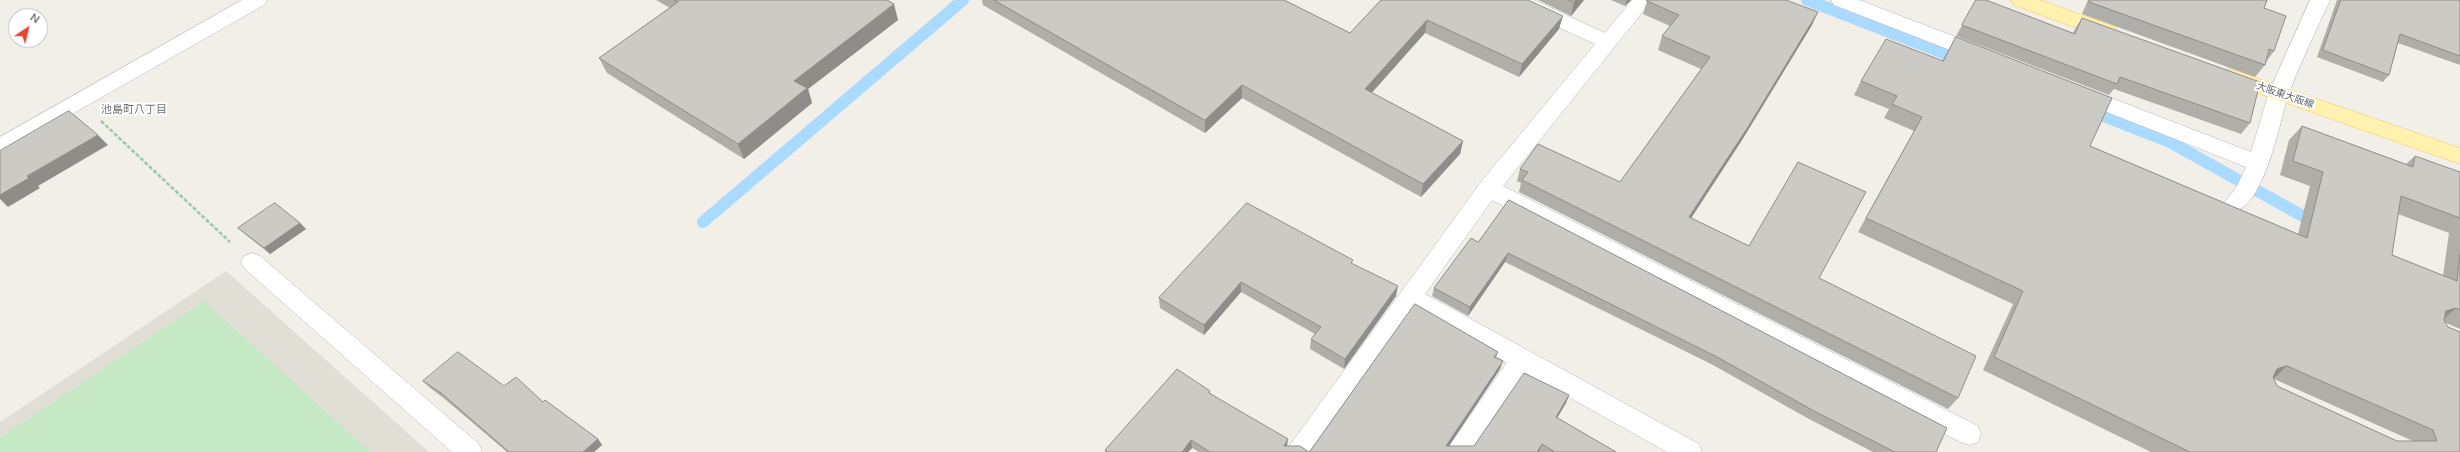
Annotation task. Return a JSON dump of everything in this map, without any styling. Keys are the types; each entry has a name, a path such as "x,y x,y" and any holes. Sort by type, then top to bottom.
{"main road":[{"path":"2021,0 2125,38"},
{"name":"大阪東大阪線","path":"2212,70 2460,156"}],"street":[{"path":"0,147 257,0"},
{"path":"1518,0 1608,42"},
{"path":"1297,452 1489,188 1642,0"},
{"path":"1841,0 1997,61"},
{"path":"2234,204 2245,195 2257,163 2278,94 2320,0"},
{"path":"2064,87 2257,163"},
{"path":"1489,188 1969,434"},
{"path":"252,262 470,452"},
{"path":"1410,297 1690,452"}],"lane":[{"path":"1457,452 1522,359"}],"path":[{"path":"80,101 252,262"}],"shaded area":[{"path":"226,271 429,452 0,452 0,422"}],"green space":[{"path":"204,301 370,452 0,452 0,438"}],"building":[{"path":"674,0 887,0 894,4 794,81 807,88 738,144 599,58 678,2"},
{"path":"994,0 1284,0 1350,33 1381,0 1528,0 1563,16 1522,64 1427,20 1365,89 1463,141 1423,184 1242,85 1205,120"},
{"path":"1647,0 1786,0 1818,12 1748,127 1689,217 1749,246 1798,162 1866,192 1819,278 1976,356 1958,398 1522,180 1528,172 1520,169 1538,144 1620,182 1710,57 1662,36 1679,15"},
{"path":"1976,0 1986,0 2075,34 2082,18 2260,82 2250,123 2120,77 2117,84 1962,25"},
{"path":"2090,0 2267,0 2264,8 2286,16 2274,51 2269,49 2265,65 2089,2"},
{"path":"2341,0 2460,0 2460,56 2400,34 2389,75 2323,50"},
{"path":"1956,37 2112,98 2090,146 2307,238 2323,172 2293,161 2302,126 2413,167 2415,156 2460,172 2460,218 2401,196 2392,255 2457,281 2460,254 2460,310 2456,308 2446,311 2444,320 2448,327 2460,332 2460,452 2190,452 1994,357 2023,291 1866,218 1922,117 1892,104 1897,96 1861,81 1886,39 1943,61","holes":["2287,366 2433,430 2437,441 2397,441 2277,386 2273,377 2277,369"]},
{"path":"69,111 98,135 27,176 29,178 0,195 0,151"},
{"path":"1509,200 1947,428 1936,452 1895,452 1814,411 1717,357 1508,253 1470,307 1434,288 1471,238 1478,242"},
{"path":"275,203 300,223 264,248 238,228"},
{"path":"1247,203 1353,260 1351,263 1398,286 1345,359 1311,339 1321,327 1241,282 1204,325 1159,298"},
{"path":"1415,304 1498,352 1494,357 1503,361 1446,446 1474,446 1524,373 1569,395 1556,417 1616,452 1555,452 1542,444 1537,452 1309,452"},
{"path":"458,352 504,386 516,377 543,402 545,400 598,439 583,452 509,452 441,393 423,381"},
{"path":"1177,369 1210,391 1209,393 1288,439 1284,446 1300,446 1309,452 1210,452 1191,440 1182,452 1108,452 1105,450"}],"waterway":[{"path":"703,222 963,0"},
{"path":"1807,0 1961,60"},
{"path":"2088,110 2170,142 2317,224"}],"district":[{"name":"池島町八丁目","path":"134,110"}]}
